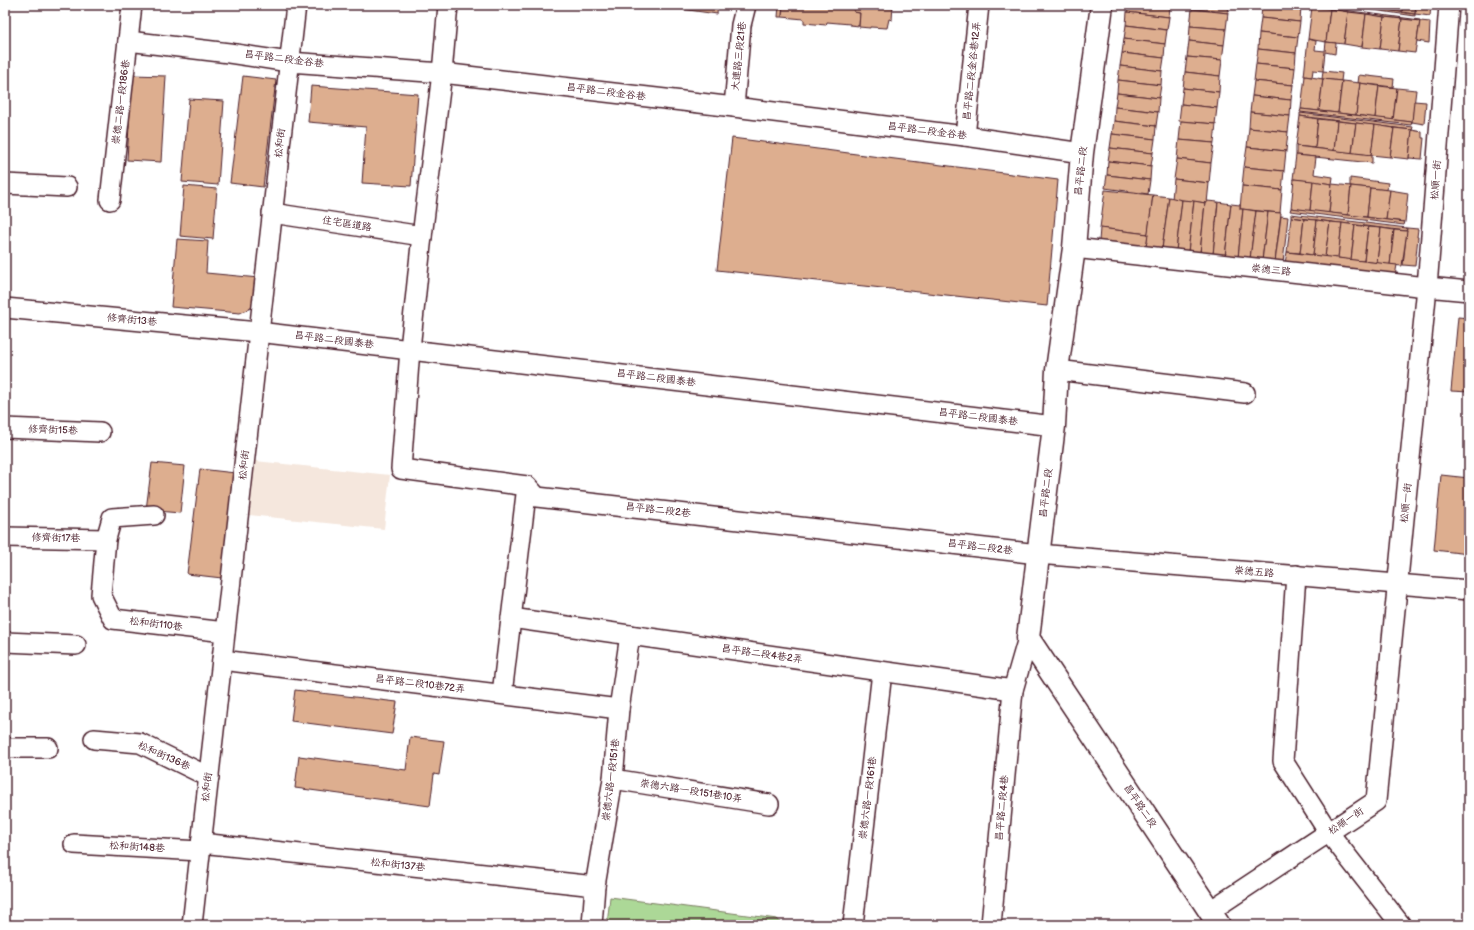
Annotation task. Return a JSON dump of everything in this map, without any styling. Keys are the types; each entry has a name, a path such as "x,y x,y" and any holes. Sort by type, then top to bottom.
{"street":[{"name":"崇德二路一段186巷","path":"110,200 132,5"},
{"name":"松和街","path":"192,925 296,5"},
{"path":"410,349 442,73 448,5"},
{"name":"大連路三段21巷","path":"734,107 741,25 746,5"},
{"name":"昌平路二段金谷巷12弄","path":"965,136 979,5"},
{"name":"昌平路二段","path":"1102,5 1082,153 1074,248 1057,370 1054,426 1028,638 1214,918"},
{"name":"松順一街","path":"1214,918 1329,832 1376,801 1427,287 1448,5"},
{"name":"昌平路二段金谷巷","path":"128,41 289,62 442,73 734,107 965,136 1082,153"},
{"path":"5,184 67,187"},
{"name":"住宅區道路","path":"272,213 422,236"},
{"name":"崇德三路","path":"1074,248 1469,291"},
{"name":"修齊街13巷","path":"5,308 258,332"},
{"name":"昌平路二段國泰巷","path":"258,332 1054,426"},
{"name":"昌平路二段2巷","path":"410,349 401,469 527,486 537,497 1038,554"},
{"path":"1057,370 1246,393"},
{"name":"修齊街15巷","path":"5,428 100,432"},
{"path":"502,694 527,486"},
{"path":"106,539 112,518 154,515"},
{"name":"修齊街17巷","path":"5,537 106,539"},
{"name":"松和街110巷","path":"106,539 101,595 113,619 225,632"},
{"name":"崇德五路","path":"1038,554 1469,590"},
{"path":"1296,576 1283,761 1329,832 1401,925"},
{"name":"昌平路二段4巷2弄","path":"511,618 1013,690"},
{"name":"崇德六路一段151巷","path":"592,925 595,886 612,779 619,709 630,635"},
{"name":"昌平路二段4巷","path":"991,925 1013,690 1028,638"},
{"path":"5,642 76,645"},
{"name":"昌平路二段10巷72弄","path":"222,660 619,709"},
{"name":"崇德六路一段161巷","path":"853,925 882,672"},
{"name":"松和街136巷","path":"94,739 140,743 208,777"},
{"path":"5,748 48,748"},
{"name":"崇德六路一段151巷10弄","path":"612,779 769,804"},
{"name":"松和街148巷","path":"74,844 200,847"},
{"name":"松和街137巷","path":"200,847 595,886"}],"shaded area":[{"path":"255,461 390,475 384,529 249,515"}],"green space":[{"path":"610,897 777,919 784,925 607,925"}],"building":[{"path":"653,5 718,5 717,14"},
{"path":"779,5 783,5 782,17 778,17"},
{"path":"783,5 854,5 854,12 860,13 859,26 827,22 826,25 804,23 804,19 782,17"},
{"path":"854,5 893,5 892,20 889,19 887,28 859,27 860,13 854,12"},
{"path":"1128,5 1170,5 1169,17 1127,12"},
{"path":"1193,5 1229,5 1228,13 1192,9"},
{"path":"1262,5 1301,5 1300,22 1261,18"},
{"path":"1338,5 1349,5 1415,14 1415,16"},
{"path":"1363,5 1376,5 1376,9 1363,7"},
{"path":"1376,5 1389,5 1389,10 1376,9"},
{"path":"1389,5 1403,5 1402,12 1389,10"},
{"path":"1403,5 1416,5 1415,14 1402,12"},
{"path":"1416,5 1431,5 1430,16 1415,14"},
{"path":"1312,7 1420,20 1420,21"},
{"path":"1312,7 1330,9 1326,42 1308,39"},
{"path":"1192,9 1228,13 1226,29 1190,26"},
{"path":"1330,9 1348,12 1344,44 1326,42"},
{"path":"1127,12 1169,17 1167,30 1126,25"},
{"path":"1348,12 1366,14 1362,47 1344,44"},
{"path":"1366,14 1384,17 1380,49 1362,47"},
{"path":"1384,17 1402,19 1398,51 1380,49"},
{"path":"1261,18 1300,22 1298,37 1259,33"},
{"path":"1402,19 1420,21 1415,53 1398,51"},
{"path":"1420,21 1430,22 1429,43 1417,41"},
{"path":"1126,25 1167,30 1165,44 1124,39"},
{"path":"1190,26 1226,29 1224,45 1189,41"},
{"path":"1259,33 1298,37 1296,53 1258,49"},
{"path":"1124,39 1165,44 1164,58 1122,53"},
{"path":"1308,39 1316,41 1315,50 1325,51 1326,42 1336,43 1335,54 1325,52 1323,71 1313,70 1312,77 1304,76"},
{"path":"1189,41 1224,45 1222,60 1187,57"},
{"path":"1258,49 1296,53 1295,68 1256,64"},
{"path":"1122,53 1164,58 1162,71 1120,66"},
{"path":"1187,57 1222,60 1220,76 1185,72"},
{"path":"1256,64 1295,68 1293,85 1254,81"},
{"path":"1120,66 1162,71 1161,85 1118,80"},
{"path":"1323,71 1342,73 1341,81 1322,79"},
{"path":"1185,72 1220,76 1219,92 1183,88"},
{"path":"132,75 166,76 161,162 127,160"},
{"path":"1359,75 1394,79 1393,87 1358,83"},
{"path":"243,76 276,80 263,187 230,183"},
{"path":"1305,76 1323,79 1319,111 1301,109"},
{"path":"1323,79 1342,81 1338,113 1319,111"},
{"path":"1118,80 1161,85 1159,98 1117,93"},
{"path":"1254,81 1293,85 1291,100 1252,96"},
{"path":"1342,81 1360,83 1356,115 1338,113"},
{"path":"1360,83 1379,86 1375,118 1356,115"},
{"path":"311,86 418,94 411,186 362,183 366,127 308,122"},
{"path":"1379,86 1397,88 1393,120 1375,118"},
{"path":"1183,88 1219,92 1217,108 1181,104"},
{"path":"1397,88 1416,90 1412,122 1393,120"},
{"path":"1117,93 1159,98 1158,112 1115,107"},
{"path":"1252,96 1291,100 1290,116 1250,112"},
{"path":"189,99 224,101 218,185 182,182"},
{"path":"1414,101 1426,102 1424,124 1412,122"},
{"path":"1181,104 1217,108 1215,124 1179,121"},
{"path":"1115,107 1158,112 1156,126 1114,121"},
{"path":"1301,109 1412,122 1411,125 1300,112"},
{"path":"1250,112 1290,116 1288,132 1249,128"},
{"path":"1300,113 1413,127 1412,130 1300,116"},
{"path":"1300,116 1318,119 1315,148 1296,146"},
{"path":"1318,119 1337,121 1334,151 1315,148"},
{"path":"1114,121 1156,126 1155,139 1112,134"},
{"path":"1181,121 1216,124 1214,143 1179,140"},
{"path":"1337,121 1356,123 1352,153 1334,151"},
{"path":"1356,123 1375,125 1371,155 1352,153"},
{"path":"1375,125 1394,128 1390,157 1371,155"},
{"path":"1249,128 1288,132 1286,151 1247,147"},
{"path":"1394,128 1412,130 1409,159 1390,157"},
{"path":"1412,130 1422,132 1422,138 1424,138 1422,159 1409,158"},
{"path":"1112,134 1155,139 1153,153 1110,148"},
{"path":"732,138 1058,180 1047,306 717,270"},
{"path":"1179,140 1214,143 1211,163 1177,159"},
{"path":"1296,146 1372,155 1372,163 1296,155"},
{"path":"1247,147 1286,151 1284,171 1244,167"},
{"path":"1110,148 1153,153 1151,166 1108,161"},
{"path":"1296,155 1316,157 1314,174 1333,177 1332,184 1293,179"},
{"path":"1177,159 1211,163 1209,183 1174,179"},
{"path":"1108,161 1151,166 1150,180 1107,175"},
{"path":"1244,167 1284,171 1282,190 1242,186"},
{"path":"1107,175 1150,180 1148,194 1105,188"},
{"path":"1350,178 1388,183 1387,190 1350,186"},
{"path":"1174,179 1209,183 1207,203 1172,199"},
{"path":"1294,179 1313,181 1310,211 1291,208"},
{"path":"1313,181 1332,184 1329,213 1310,211"},
{"path":"1332,184 1351,186 1348,215 1329,213"},
{"path":"184,186 217,189 213,239 180,236"},
{"path":"1242,186 1282,190 1280,213 1240,209"},
{"path":"1351,186 1370,188 1367,217 1348,215"},
{"path":"1370,188 1390,190 1386,220 1367,217"},
{"path":"1105,190 1153,195 1148,234 1100,228"},
{"path":"1390,190 1408,193 1405,222 1386,220"},
{"path":"1153,195 1169,197 1162,249 1146,247"},
{"path":"1169,197 1182,200 1176,251 1162,249"},
{"path":"1182,200 1194,201 1188,252 1176,251"},
{"path":"1194,201 1205,203 1200,253 1188,252"},
{"path":"1207,201 1218,202 1213,255 1200,254 1205,203 1207,203"},
{"path":"1218,202 1231,204 1225,257 1213,255"},
{"path":"1231,204 1240,205 1240,209 1243,209 1238,258 1225,257"},
{"path":"1291,208 1405,222 1404,225 1290,211"},
{"path":"1243,209 1256,211 1250,259 1238,258"},
{"path":"1256,211 1268,212 1262,261 1250,259"},
{"path":"1268,212 1281,213 1275,262 1262,261"},
{"path":"1291,214 1407,228 1407,231 1291,217"},
{"path":"1281,216 1288,217 1283,263 1275,262"},
{"path":"1291,217 1304,219 1300,253 1287,252"},
{"path":"1304,219 1317,220 1313,255 1300,253"},
{"path":"1317,220 1330,222 1325,257 1313,255"},
{"path":"1330,222 1342,223 1338,258 1325,257"},
{"path":"1342,223 1355,225 1351,260 1338,258"},
{"path":"1355,225 1368,227 1364,261 1351,260"},
{"path":"1368,227 1381,228 1377,263 1364,261"},
{"path":"1100,228 1148,234 1146,247 1099,241"},
{"path":"1381,228 1394,230 1390,265 1377,263"},
{"path":"1407,228 1418,229 1415,266 1403,265"},
{"path":"1394,230 1407,231 1402,266 1390,265"},
{"path":"177,239 208,241 206,273 259,278 253,307 240,313 171,307"},
{"path":"1469,243 1469,255 1466,251 1466,246"},
{"path":"1287,252 1397,265 1395,276 1285,263"},
{"path":"1458,317 1469,318 1469,392 1451,391"},
{"path":"152,463 185,466 180,513 146,510"},
{"path":"200,469 235,473 222,578 187,574"},
{"path":"1441,475 1469,478 1469,554 1434,550"},
{"path":"295,690 397,702 392,734 291,721"},
{"path":"410,737 444,741 439,775 434,774 430,806 295,788 299,756 406,770"}]}
